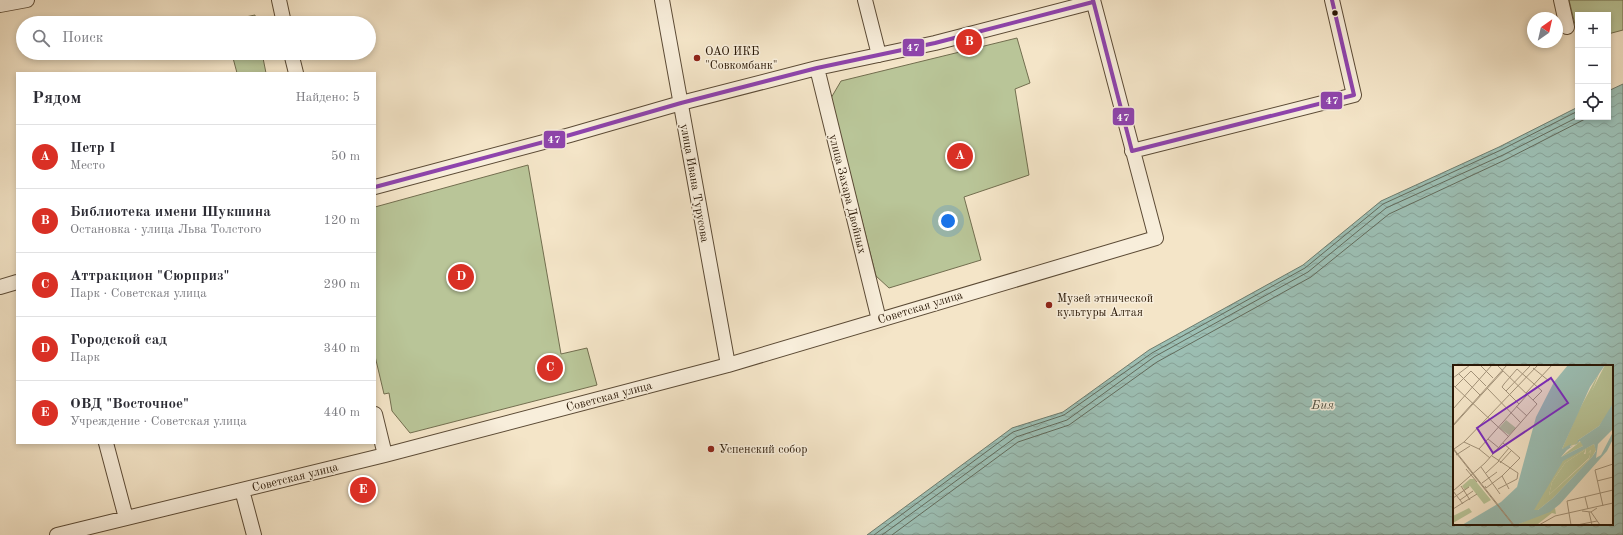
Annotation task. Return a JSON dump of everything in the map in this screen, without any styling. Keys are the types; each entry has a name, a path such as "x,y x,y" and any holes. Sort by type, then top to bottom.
{"street":[{"path":"0,5 27,0"},
{"path":"279,0 282,16"},
{"name":"улица Ивана Турусова","path":"662,0 728,365"},
{"path":"865,0 879,55"},
{"path":"376,187 570,135 681,102 817,68 935,42 1093,1 1132,151 1354,95 1332,0"},
{"path":"1560,0 1567,27"},
{"path":"293,60 296,72"},
{"name":"улица Захара Двойных","path":"817,68 879,320"},
{"name":"Советская улица","path":"57,535 385,455 728,365 1156,238 1132,151"},
{"path":"0,287 16,282"},
{"path":"376,418 385,455"},
{"path":"106,444 126,518"},
{"path":"242,490 254,535"}],"green space":[{"path":"1569,0 1623,0 1623,30 1611,33 1611,12 1575,12 1575,25"},
{"path":"1017,38 1030,83 1015,89 1029,175 964,197 981,260 889,288 876,276 831,98 841,81"},
{"path":"234,60 263,60 266,72 237,72"},
{"path":"528,165 561,354 587,348 597,385 410,433 392,411 389,393 384,394 376,360 376,207"}],"water":[{"name":"Бия","path":"1623,84 1623,535 867,535 1012,428 1063,412 1149,350 1303,265 1381,201 1499,147 1575,109 1575,120 1611,120 1611,90"}],"transit line":[{"name":"47","path":"1093,0 1132,151 1354,95 1332,0"},
{"name":"47","path":"376,187 570,135 681,103 817,68 935,43 1093,2"}],"place":[{"name":"Библиотека имени Шукшина","path":"969,42"},
{"name":"ОАО ИКБ \"Совкомбанк\"","path":"697,58"},
{"name":"Петр I","path":"960,156"},
{"name":"Городской сад","path":"461,277"},
{"name":"Музей этнической культуры Алтая","path":"1049,305"},
{"name":"Аттракцион \"Сюрприз\"","path":"550,368"},
{"name":"Успенский собор","path":"711,449"},
{"name":"ОВД \"Восточное\"","path":"363,490"}]}
